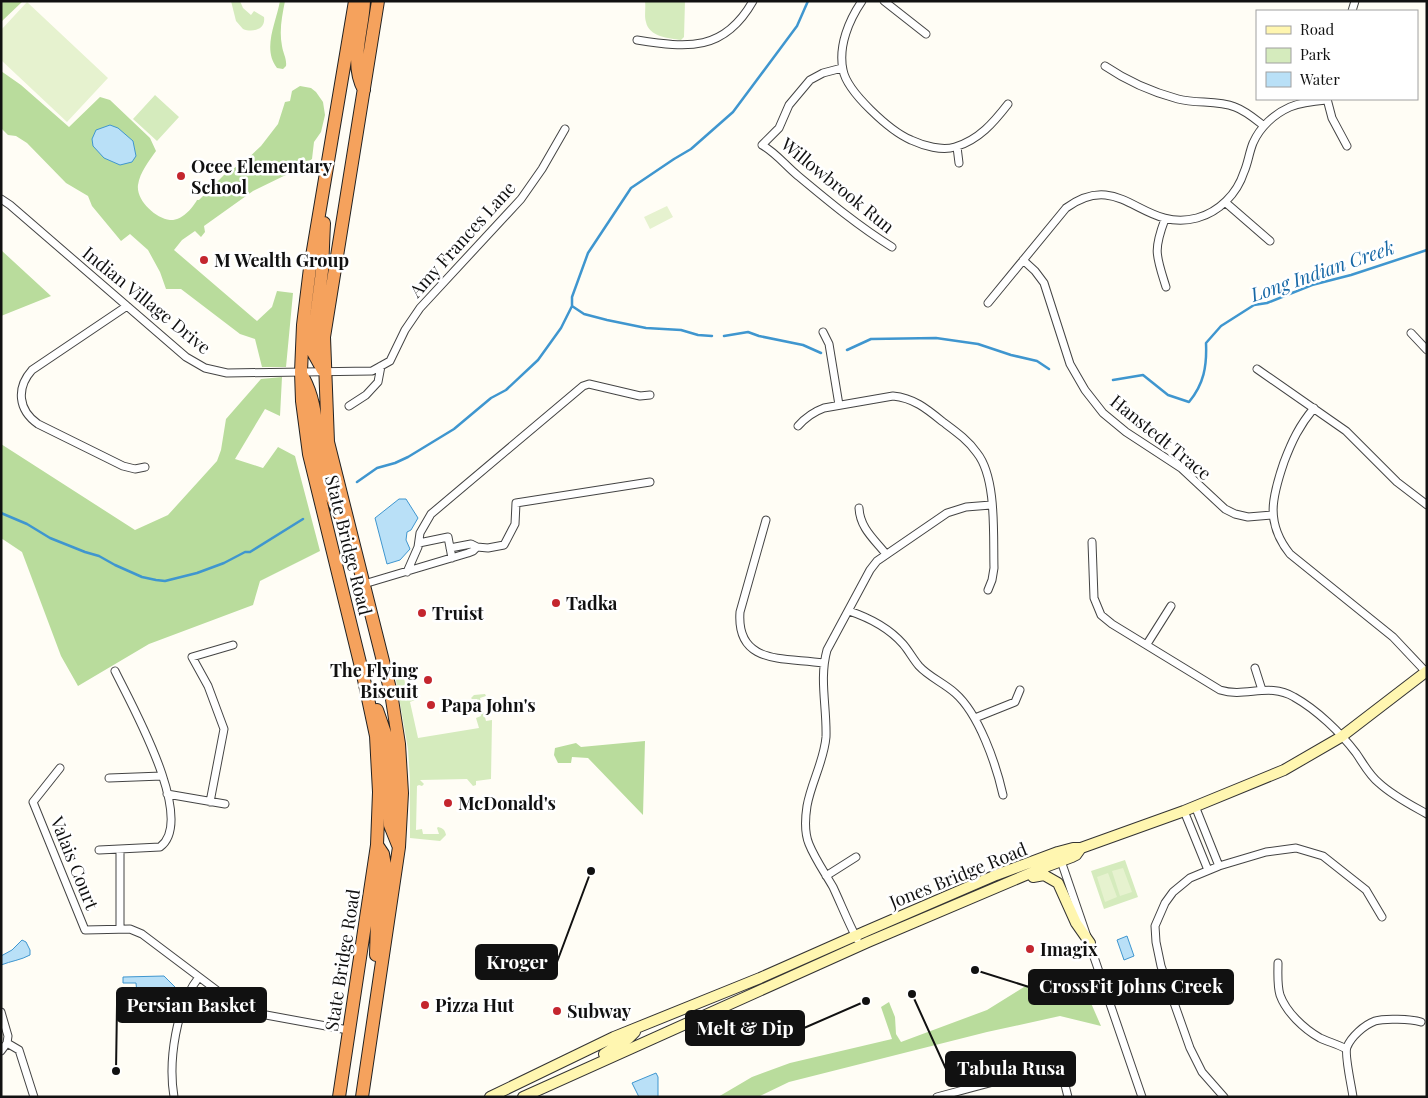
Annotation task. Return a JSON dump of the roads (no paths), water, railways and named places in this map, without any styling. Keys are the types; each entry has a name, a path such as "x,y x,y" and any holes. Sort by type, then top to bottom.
{"highway":[{"name":"State Bridge Road","path":"339,1097 378,845 379,792 376,736 364,675 309,454 302,402 301,372 303,325 355,1"},
{"path":"364,1 356,65 360,83 364,90"},
{"name":"State Bridge Road","path":"362,1097 399,847 402,794 399,744 391,694 328,442 329,372 324,336 378,1"},
{"path":"323,195 324,254 313,352 329,372"},
{"path":"301,372 313,399 321,460 328,486 337,510 352,537"},
{"path":"364,675 386,736 390,773 390,825 399,847"},
{"path":"378,845 383,854 385,866 377,921 378,995"}],"main road":[{"path":"1060,857 1076,856 1080,848 1184,811 1284,770 1341,738 1426,672"},
{"name":"Jones Bridge Road","path":"556,1081 967,900 1060,857"},
{"name":"Jones Bridge Road","path":"490,1097 601,1043 760,978 996,875 1060,857"},
{"path":"967,900 980,900 1039,875 1049,876 1058,883 1076,923 1090,943"},
{"path":"523,1097 556,1081 568,1069 607,1052 629,1038 639,1027"},
{"path":"508,1097 544,1078 550,1068"}],"street":[{"path":"637,40 674,46 704,43 733,27 744,17 753,1"},
{"path":"862,1 846,32 842,50 842,68 845,77 856,96 878,117 909,140 930,146 957,147 978,136 993,123 1008,104"},
{"path":"884,1 926,34"},
{"path":"1105,66 1134,84 1178,99 1236,107 1264,126"},
{"name":"Willowbrook Run","path":"842,68 823,73 810,80 789,105 778,128 762,145 778,155 787,167 849,216 892,247"},
{"path":"988,303 1066,208 1076,200 1103,194 1117,196 1149,213 1165,219 1197,218 1212,212 1225,202 1241,182 1253,144 1264,126 1276,115 1290,107 1321,100"},
{"path":"1327,100 1332,118 1347,146"},
{"name":"Amy Frances Lane","path":"349,406 366,395 378,382 381,366 390,361 405,330 420,308 521,200 542,169 565,129"},
{"path":"957,147 959,163"},
{"name":"Indian Village Drive","path":"1,199 186,357 205,368 227,372 329,372"},
{"path":"1225,202 1270,241"},
{"path":"1165,219 1156,250 1166,287"},
{"name":"Hanstedt Trace","path":"1023,260 1044,283 1070,364 1085,390 1103,413 1126,432 1181,468 1225,509 1248,517 1273,516"},
{"path":"127,306 32,370 23,383 20,398 26,414 38,424 123,466 135,469 145,467"},
{"path":"823,332 829,344 840,405"},
{"path":"1411,333 1427,350"},
{"path":"329,372 372,370 381,366"},
{"path":"1257,369 1346,431 1397,482 1427,505"},
{"path":"407,572 419,542 420,533 429,517 583,386 589,384 640,396 650,395"},
{"path":"798,426 814,412 840,405 893,396 904,397 925,407 966,441 978,454 987,470 991,488 994,568 988,590"},
{"path":"1314,408 1302,422 1274,490 1273,516 1279,537 1290,554 1393,637 1426,672"},
{"path":"450,548 471,544 477,547 488,548 504,544 515,524 516,503 650,482"},
{"path":"860,946 808,843 805,825 807,804 820,766 826,739 822,679 823,663 827,650 870,570 877,561 947,513 966,507 991,505"},
{"path":"859,508 863,527 886,554"},
{"path":"766,520 740,612 739,623 742,634 750,647 765,656 823,663"},
{"path":"419,542 448,537 452,558"},
{"path":"1092,542 1094,598 1101,615 1112,624 1220,690 1231,693 1262,690 1282,692 1294,697 1320,716 1378,783 1390,793 1427,814"},
{"path":"364,584 452,558 473,551 477,547"},
{"path":"1147,644 1171,606"},
{"path":"849,611 873,620 893,634 919,666 956,693 967,705 975,718 999,775 1003,795"},
{"path":"210,802 224,729 208,686 192,657 233,644"},
{"path":"1255,668 1262,690"},
{"path":"99,850 160,848 167,842 170,833 171,807 158,762 115,671"},
{"path":"975,718 1014,702 1020,690"},
{"name":"Valais Court","path":"60,768 33,802 86,930 130,929 142,934 235,1003 257,1013 348,1030"},
{"path":"110,778 162,776"},
{"path":"167,794 225,804"},
{"path":"1195,806 1219,866"},
{"path":"1184,811 1208,870"},
{"path":"1224,1097 1202,1072 1190,1048 1161,966 1155,926 1165,903 1173,892 1190,878 1219,866 1266,852 1296,848 1323,856 1366,890 1382,917"},
{"path":"120,849 120,929"},
{"path":"826,876 856,857"},
{"path":"1060,857 1142,1097"},
{"path":"1278,963 1280,995 1289,1010 1313,1034 1346,1049"},
{"path":"174,1097 171,1068 181,1009 187,994 199,977"},
{"path":"1,1012 8,1036 7,1043 1,1051"},
{"path":"1353,1097 1346,1049 1352,1038 1375,1021 1420,1022"},
{"path":"7,1043 19,1050 34,1097"},
{"path":"937,1097 1056,1067 1062,1073 1068,1097"}],"water":[{"path":"110,125 118,128 133,141 136,156 132,162 120,165 104,158 93,146 92,139 96,130"},
{"path":"399,499 406,499 418,518 411,530 407,532 406,540 410,549 400,560 387,564 375,518"},
{"path":"1127,936 1134,956 1124,960 1117,940"},
{"path":"22,940 26,942 30,955 1,965 1,956 12,950"},
{"path":"164,976 175,987 167,1005 159,1006 156,991 137,994 136,983 123,983 123,977"},
{"path":"656,1073 658,1077 658,1097 639,1097 632,1083"}],"waterway":[{"path":"357,482 377,468 408,457 454,429 491,398 506,390 538,360 561,328 572,306 572,297 588,253 631,188 691,149 733,112 797,26 808,1"},
{"name":"Long Indian Creek","path":"1113,380 1143,375 1168,395 1189,402 1204,374 1206,343 1221,326 1254,305 1267,303 1312,285 1351,275 1427,250"},
{"name":"Long Indian Creek","path":"572,306 584,314 607,320 646,328 681,330 698,335 712,336"},
{"name":"Long Indian Creek","path":"724,336 748,332 803,345 821,353"},
{"name":"Long Indian Creek","path":"847,350 871,339 936,338 978,344 1037,361 1049,369"},
{"name":"Long Indian Creek","path":"1,513 27,524 50,538 99,556 142,577 165,581 197,573 224,563 245,552 250,552 303,519"}],"place":[{"name":"Ocee Elementary School","path":"181,176"},
{"name":"M Wealth Group","path":"204,260"},
{"name":"Tadka","path":"556,603"},
{"name":"Truist","path":"422,613"},
{"name":"The Flying Biscuit","path":"428,680"},
{"name":"Papa John's","path":"431,705"},
{"name":"McDonald's","path":"448,803"},
{"name":"Kroger","path":"591,871"},
{"name":"Imagix","path":"1030,949"},
{"name":"CrossFit Johns Creek","path":"975,970"},
{"name":"Tabula Rusa","path":"912,994"},
{"name":"Melt & Dip","path":"866,1001"},
{"name":"Pizza Hut","path":"425,1005"},
{"name":"Subway","path":"557,1011"},
{"name":"Persian Basket","path":"116,1071"}]}
